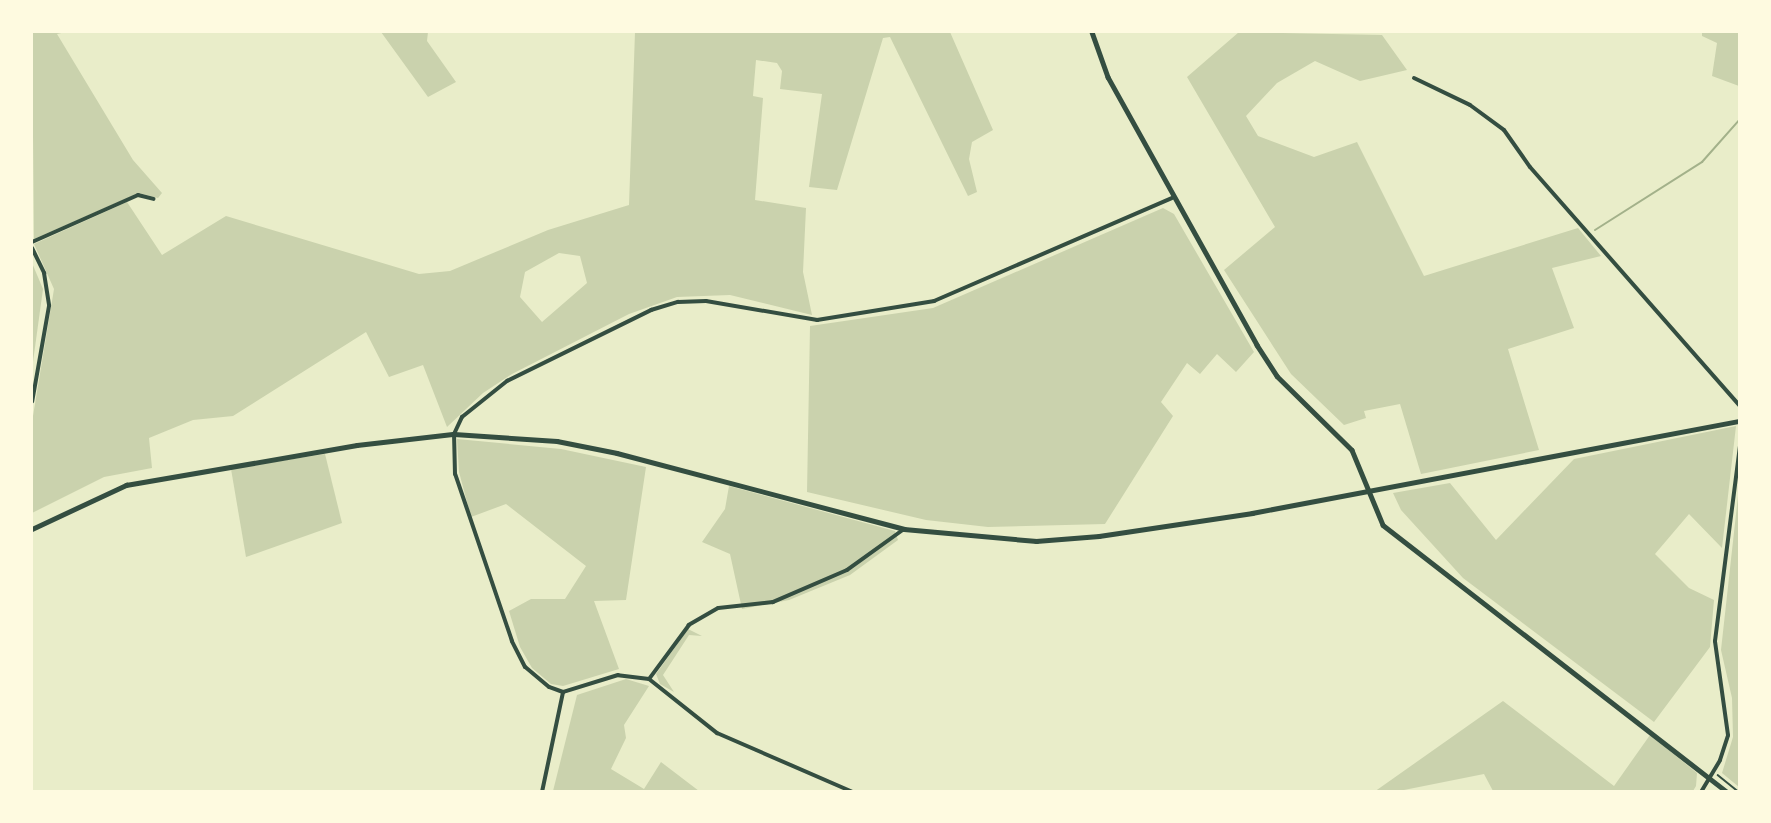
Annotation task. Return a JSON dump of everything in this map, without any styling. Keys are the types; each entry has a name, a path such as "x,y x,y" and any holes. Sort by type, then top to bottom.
{"street":[{"path":"1092,32 1108,77 1172,198 1277,376 1352,450 1369,490 1377,518 1397,538 1727,792"},
{"path":"1414,78 1470,105 1504,130 1530,167 1740,406"},
{"path":"32,242 138,195 154,199"},
{"path":"853,792 717,733 649,679 618,675 563,692 549,687 525,667 512,641 455,474 454,434 462,417 507,381 651,310 678,302 706,301 817,320 934,301 1172,198"},
{"path":"32,248 44,273 49,306 32,402"},
{"path":"32,529 126,485 357,446 454,434 557,441 616,453 904,529 1036,541 1099,536 1252,513 1740,421"},
{"path":"1701,792 1720,760 1728,735 1715,641 1740,447"},
{"path":"649,679 689,625 718,608 773,602 847,570 904,529"},
{"path":"542,792 563,692"}],"path":[{"path":"1713,771 1739,792"}],"green space":[{"path":"32,32 66,32 57,34 133,160 162,193 158,198 139,193 34,239"},
{"path":"381,32 428,32 427,41 456,82 428,97"},
{"path":"635,32 950,32 993,130 972,142 969,159 977,192 968,196 890,37 883,38 837,190 809,187 822,94 780,89 782,71 777,63 756,60 753,96 763,98 755,200 806,208 803,272 812,315 730,295 677,297 629,314 512,374 483,393 447,427 423,365 389,377 366,332 233,416 193,420 149,438 152,468 104,477 32,513 32,422 54,289 34,244 127,202 162,255 226,216 419,274 450,271 548,230 629,205","holes":["559,253 580,256 587,283 542,322 520,297 525,272"]},
{"path":"1239,32 1382,35 1407,70 1360,81 1315,61 1277,83 1246,116 1258,136 1314,157 1357,142 1424,276 1578,228 1601,256 1552,268 1574,328 1508,349 1539,450 1421,474 1400,404 1364,411 1366,418 1344,425 1291,374 1224,270 1275,227 1187,77"},
{"path":"1702,32 1739,32 1739,86 1712,76 1717,43 1702,36"},
{"path":"1163,208 1174,214 1254,352 1236,372 1217,354 1200,374 1187,363 1161,402 1173,416 1105,524 988,527 926,520 807,492 810,326 933,308"},
{"path":"32,263 43,289 32,369"},
{"path":"1736,426 1722,548 1689,514 1655,554 1689,588 1714,600 1710,647 1654,722 1463,578 1401,510 1393,493 1450,483 1496,540 1574,459"},
{"path":"457,439 561,449 646,467 626,600 594,601 619,669 563,686 551,684 532,668 520,647 509,611 531,599 565,599 586,566 506,504 471,517 459,472"},
{"path":"325,454 342,523 246,557 231,469"},
{"path":"729,486 895,531 898,540 850,575 789,600 742,609 730,554 702,542 725,509"},
{"path":"1739,487 1739,787 1722,773 1733,737 1732,698 1721,650"},
{"path":"688,629 702,636 689,635 663,675 674,692 660,684 656,674"},
{"path":"626,679 649,686 624,725 626,738 611,769 644,789 661,762 699,791 553,791 577,695"},
{"path":"1503,701 1614,786 1650,735 1697,773 1696,786 1693,791 1493,791 1484,774 1399,791 1374,792"}],"waterway":[{"path":"1595,230 1702,162 1740,119"}]}
